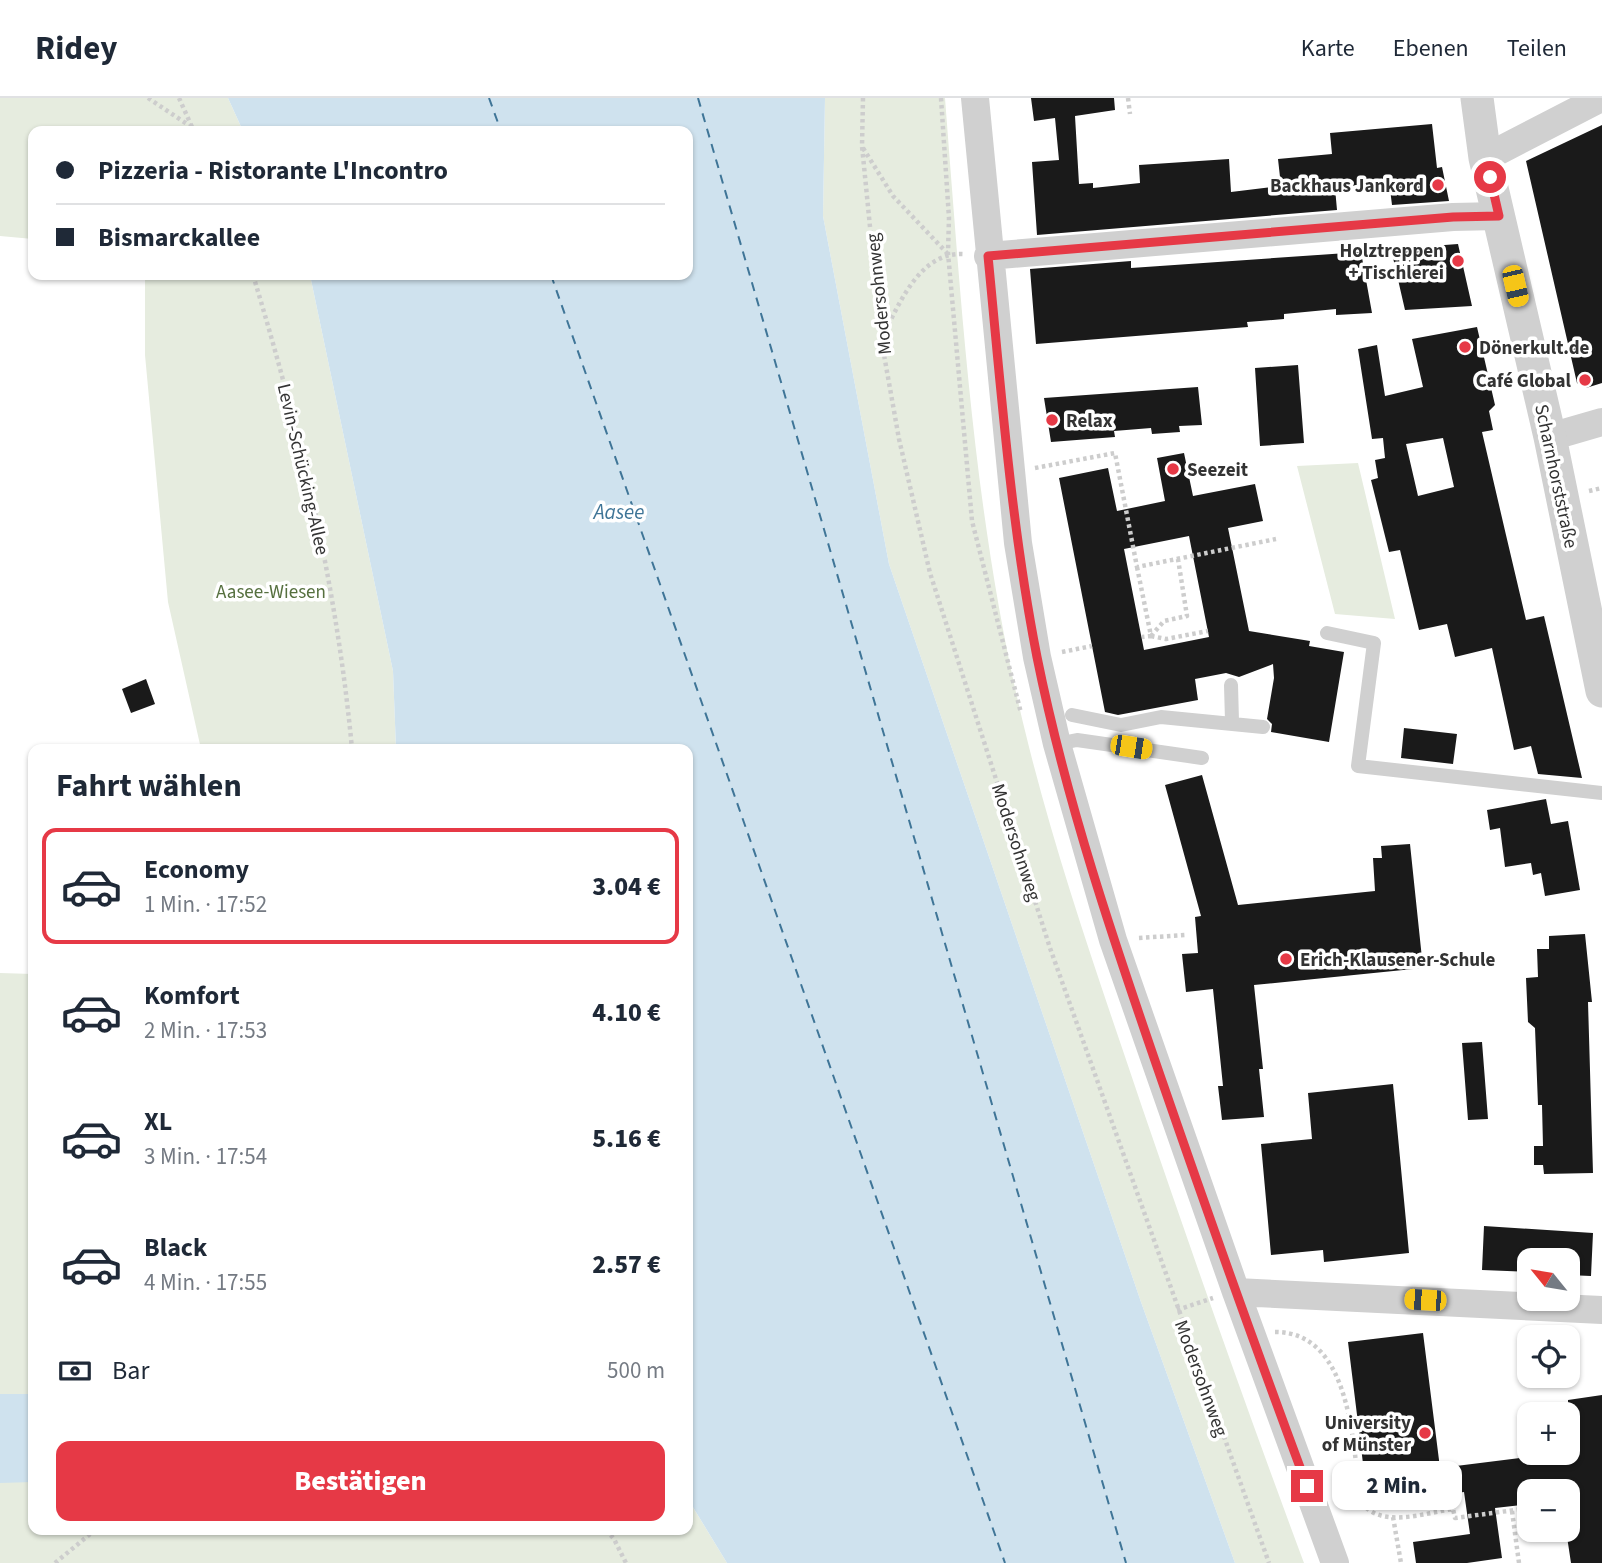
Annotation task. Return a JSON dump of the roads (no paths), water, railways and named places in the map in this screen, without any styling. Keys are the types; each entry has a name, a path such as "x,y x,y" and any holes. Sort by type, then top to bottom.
{"street":[{"path":"975,98 988,256 1018,543 1037,657 1057,744 1112,940 1227,1294 1250,1332 1335,1563"},
{"name":"Scharnhorststraße","path":"1477,98 1485,158 1550,438 1602,691"},
{"path":"1485,158 1601,98"},
{"path":"988,256 1453,217 1499,216"},
{"path":"1550,438 1602,422"},
{"path":"1227,1294 1602,1310"}],"lane":[{"path":"1327,633 1374,643 1358,766 1602,793"},
{"path":"1231,685 1232,721"},
{"path":"1072,715 1121,725 1161,717 1232,721 1263,727"},
{"path":"1057,744 1077,740 1202,758"}],"water":[{"name":"Aasee","path":"228,98 825,98 823,216 889,564 1141,1302 1235,1563 727,1563 693,1507 693,744 396,744 393,671 311,280 693,280 693,126 241,126"},
{"path":"0,1394 28,1394 28,1482 0,1483"}],"place":[{"name":"Backhaus Jankord","path":"1438,185"},
{"name":"Holztreppen + Tischlerei","path":"1458,261"},
{"name":"Dönerkult.de","path":"1465,347"},
{"name":"Café Global","path":"1585,380"},
{"name":"Relax","path":"1052,420"},
{"name":"Seezeit","path":"1173,469"},
{"name":"Erich-Klausener-Schule","path":"1286,959"},
{"name":"University of Münster","path":"1425,1433"}],"park label":[{"name":"Aasee-Wiesen","path":"271,591"}]}
